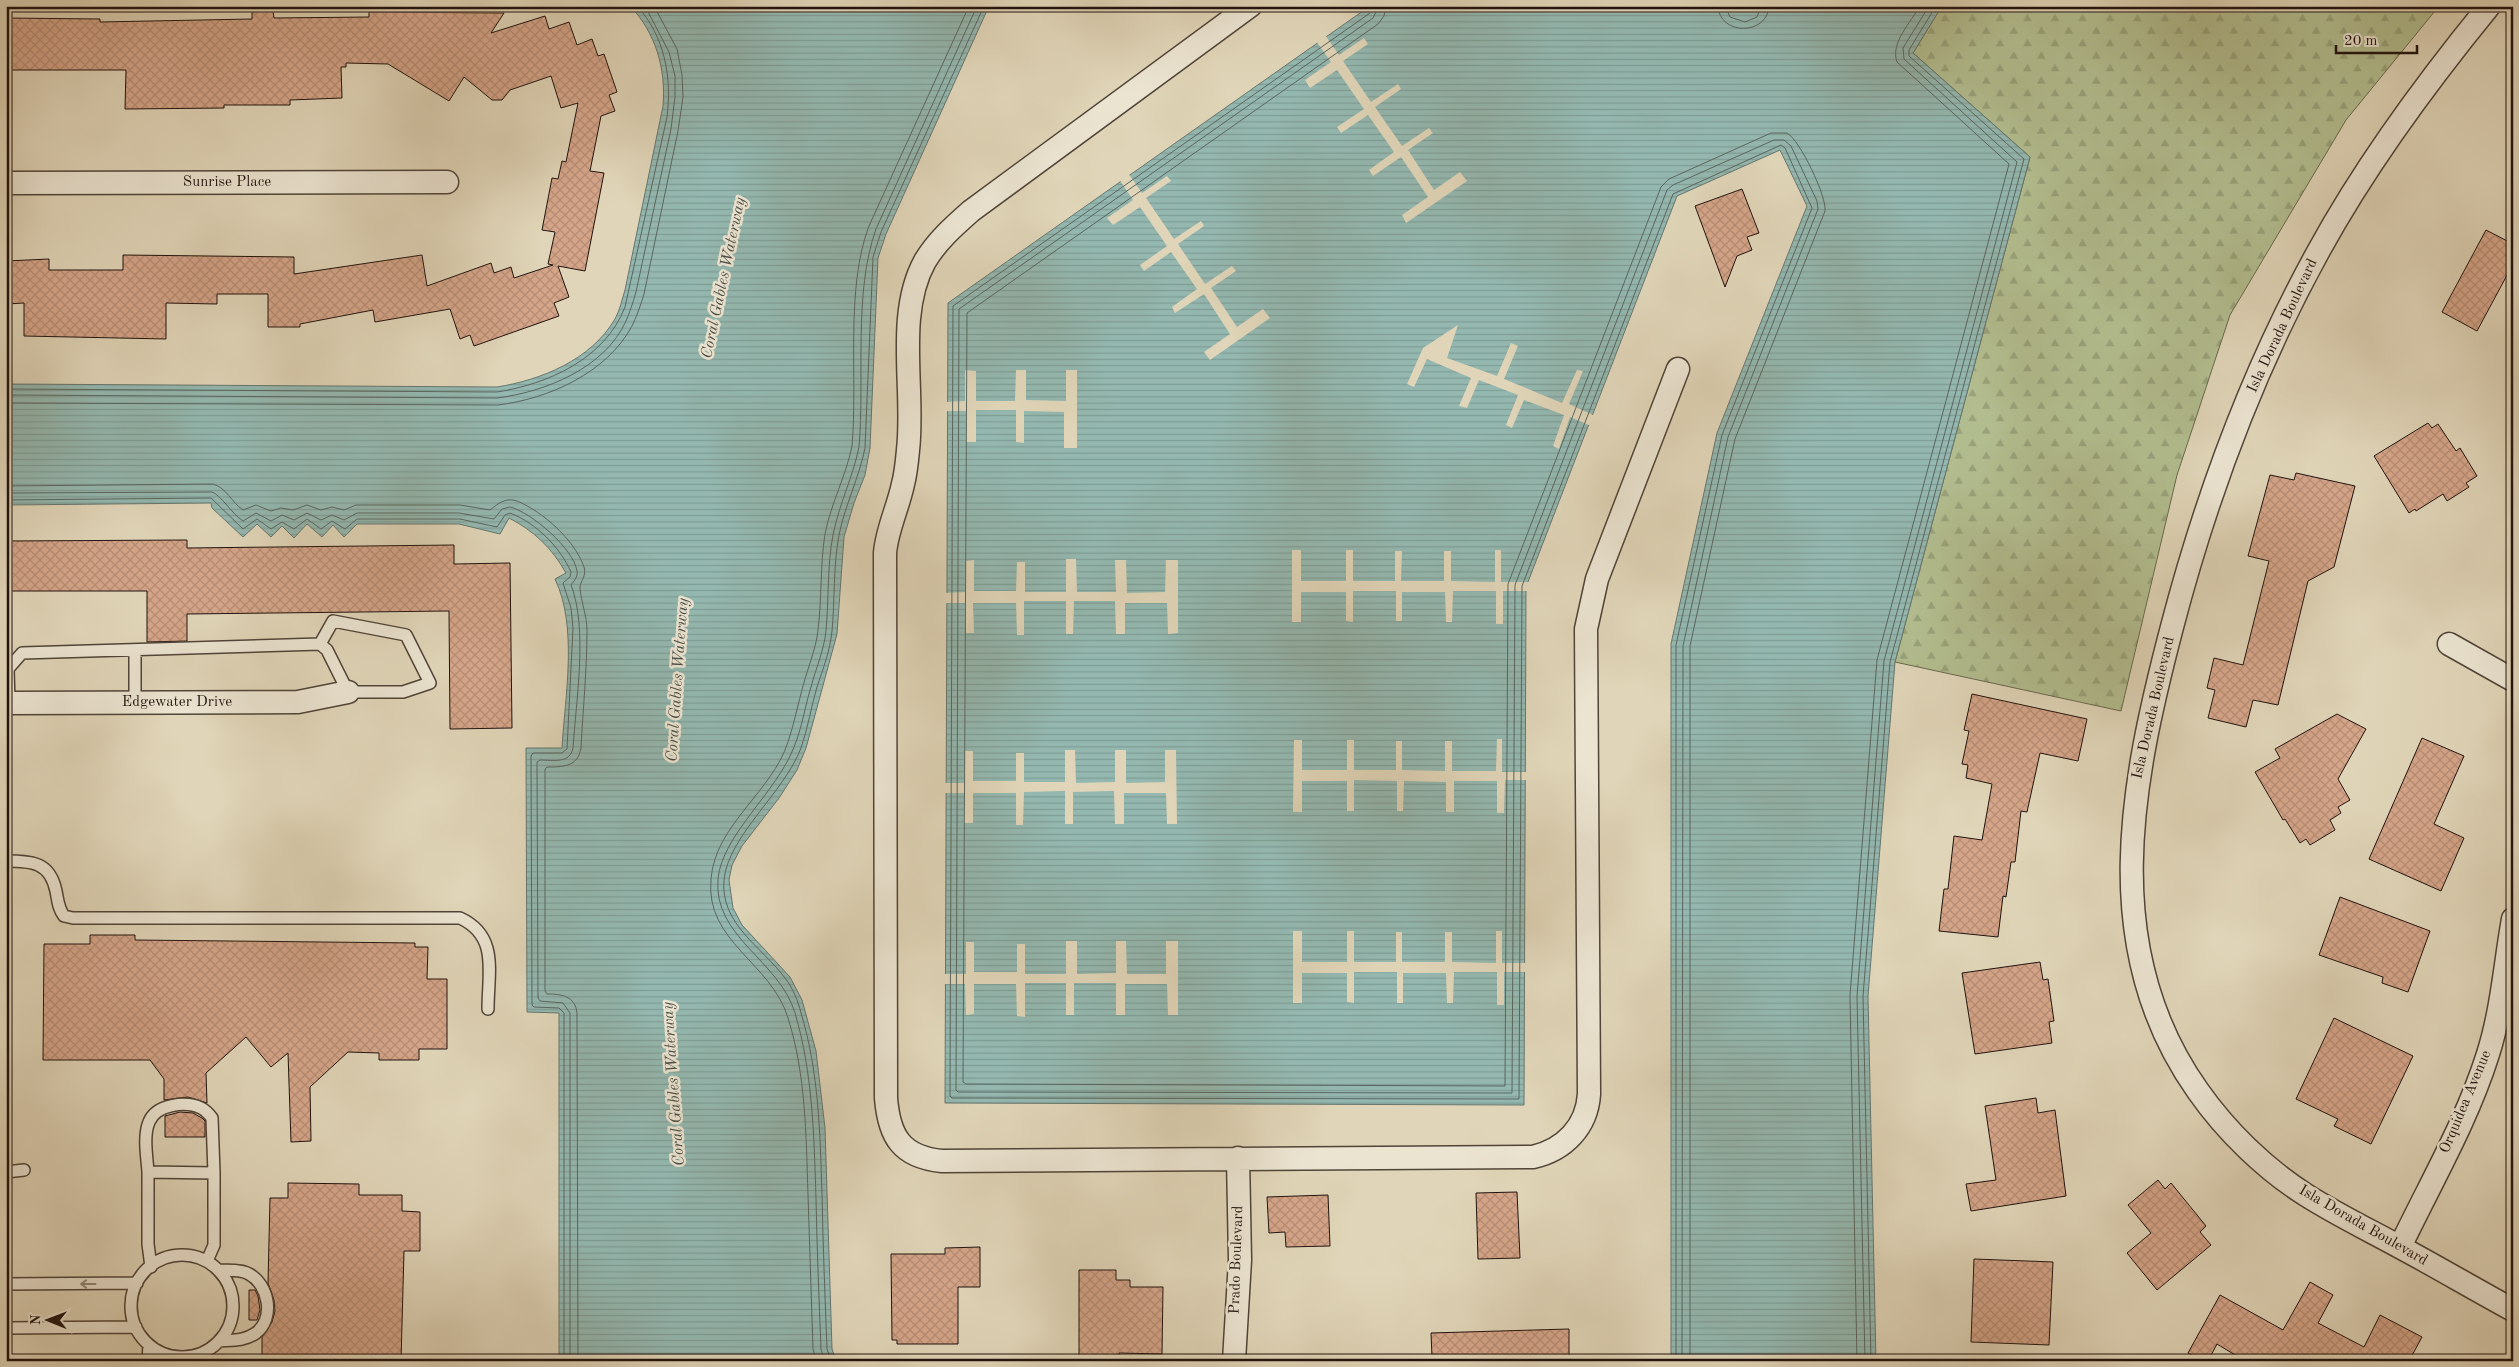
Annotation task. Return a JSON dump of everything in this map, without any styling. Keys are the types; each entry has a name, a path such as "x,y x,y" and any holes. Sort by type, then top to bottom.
{"street":[{"path":"1250,6 971,211 939,242 925,262 916,282 910,309 908,447 903,484 886,540 885,590 886,1098 892,1132 900,1144 912,1153 927,1159 942,1161 1533,1157 1547,1154 1562,1146 1575,1133 1583,1120 1588,1106 1589,1094 1586,629 1597,579 1678,369"},
{"name":"Isla Dorada Boulevard","path":"2489,6 2412,105 2361,181 2319,251 2288,310 2259,372 2221,466 2196,540 2150,712 2141,755 2133,812 2132,900 2140,955 2155,1011 2188,1076 2215,1113 2283,1179 2339,1215 2513,1310"},
{"name":"Sunrise Place","path":"6,183 447,182"},
{"path":"2449,644 2513,680"},
{"name":"Edgewater Drive","path":"7,703 298,702 348,692"},
{"name":"Orquidea Avenue","path":"2400,1248 2464,1113 2488,1055 2501,1002 2513,919"},
{"name":"Prado Boulevard","path":"1234,1361 1240,1260 1238,1158"}],"lane":[{"path":"7,703 8,669 22,653 320,644 327,650 348,692 402,692 430,683 406,635 333,621 320,644"},
{"path":"134,651 135,702"},
{"path":"6,861 28,861 47,869 54,880 59,910 64,916 73,918 460,918 480,930 486,941 488,1009"},
{"path":"151,1266 148,1244 146,1146 148,1122 152,1116 162,1110 182,1104 203,1108 212,1118 214,1245 207,1261"},
{"path":"6,1172 24,1170"},
{"path":"148,1172 214,1173"},
{"path":"213,1361 216,1345 232,1321 234,1307 230,1287 218,1270 207,1261 195,1256 181,1255 168,1257 151,1266 137,1283 132,1300 132,1316 136,1327 149,1345 164,1354 180,1358 197,1356 216,1345 242,1340 255,1334 262,1327 267,1317 268,1307 262,1287 256,1279 247,1272 218,1270"},
{"path":"6,1284 137,1283"},
{"path":"6,1328 136,1327"},
{"path":"148,1361 149,1345"}],"green space":[{"path":"1942,6 2439,6 2346,120 2230,315 2177,475 2121,711 1895,662 2030,157 1913,53"}],"water":[{"name":"Coral Gables Waterway","path":"630,6 989,6 886,234 878,258 870,448 865,475 844,537 837,634 806,748 797,770 779,798 742,846 732,865 729,880 733,908 742,925 790,977 802,1000 816,1051 825,1128 832,1349 836,1361 559,1361 559,1013 527,1012 526,748 562,748 568,662 566,618 562,598 555,579 566,573 542,541 509,518 500,534 459,524 357,524 344,537 333,525 322,537 307,524 294,538 282,526 271,537 257,524 243,537 212,508 211,503 6,505 6,384 497,387 531,379 564,366 593,346 615,319 621,304 663,106 663,79 657,52 647,28"},
{"path":"1370,6 1727,6 1745,10 1755,6 1942,6 1913,53 2030,157 1895,662 1868,996 1876,1361 1671,1361 1671,644 1717,433 1807,206 1780,150 1677,196 1526,587 1524,1105 945,1103 948,303"}],"pier":[{"path":"1325,35 1339,55 1364,38 1368,44 1343,61 1371,102 1398,84 1401,89 1375,107 1402,146 1429,128 1433,133 1408,150 1434,190 1460,172 1467,181 1406,223 1402,215 1428,197 1401,157 1373,176 1369,170 1394,152 1368,115 1341,133 1337,127 1364,109 1337,70 1310,88 1305,80 1331,62 1316,41"},
{"path":"1128,173 1142,193 1167,176 1171,181 1146,198 1174,239 1201,221 1204,226 1178,244 1205,284 1232,266 1236,271 1211,288 1237,327 1263,309 1270,318 1210,360 1204,352 1230,334 1204,294 1175,313 1172,307 1197,289 1171,252 1144,271 1140,265 1167,246 1140,207 1113,225 1107,218 1133,200 1119,179"},
{"path":"1458,325 1447,358 1497,376 1511,343 1518,346 1504,379 1562,403 1577,370 1583,371 1569,404 1595,416 1591,426 1570,417 1559,449 1553,446 1564,415 1524,400 1512,428 1506,425 1518,395 1479,380 1467,408 1459,406 1471,378 1427,359 1414,387 1407,384 1423,348"},
{"path":"965,370 976,371 976,401 1015,401 1016,370 1026,370 1026,400 1066,401 1066,370 1077,370 1077,448 1064,448 1064,412 1024,411 1024,443 1016,442 1016,410 976,410 976,442 966,442 966,411 945,411 945,402 965,401"},
{"path":"1292,550 1301,550 1301,581 1346,581 1346,550 1353,550 1353,581 1395,581 1395,551 1402,551 1401,581 1444,581 1444,551 1451,551 1451,581 1495,582 1495,550 1501,550 1501,582 1531,582 1529,591 1503,591 1503,624 1496,624 1496,591 1453,591 1452,622 1446,622 1445,592 1402,592 1402,621 1396,621 1396,591 1353,591 1353,622 1346,621 1346,592 1301,592 1301,622 1292,622"},
{"path":"1066,559 1076,559 1077,592 1116,592 1115,560 1126,560 1127,593 1165,592 1166,560 1178,560 1178,633 1168,634 1167,603 1125,603 1125,634 1116,634 1115,601 1074,601 1073,634 1066,634 1066,601 1024,601 1024,635 1017,635 1016,603 973,603 974,633 966,633 965,603 944,603 944,593 966,592 966,561 974,560 974,591 1016,591 1017,562 1025,562 1025,592 1066,592"},
{"path":"1497,739 1502,739 1502,772 1528,772 1528,780 1505,780 1504,813 1497,813 1497,781 1454,781 1454,812 1446,812 1446,782 1404,781 1403,811 1397,811 1397,781 1354,780 1354,811 1347,811 1347,781 1302,781 1302,812 1293,812 1294,740 1302,740 1302,770 1347,770 1347,740 1354,740 1354,770 1396,770 1396,741 1402,741 1402,770 1445,771 1445,741 1452,741 1452,771 1496,771"},
{"path":"1065,750 1075,750 1076,783 1115,782 1115,750 1126,750 1126,783 1165,782 1165,750 1176,750 1177,824 1167,824 1166,793 1124,793 1124,824 1115,824 1114,791 1073,792 1073,824 1065,824 1065,791 1024,792 1023,825 1016,825 1016,793 973,793 973,823 964,823 964,793 943,793 943,783 965,783 965,751 973,751 973,781 1016,781 1016,753 1024,753 1024,782 1065,782"},
{"path":"1293,931 1302,931 1302,962 1347,962 1347,931 1354,931 1354,962 1396,962 1396,932 1402,932 1402,962 1445,962 1445,932 1452,932 1452,962 1496,963 1496,931 1502,931 1502,963 1527,963 1527,972 1504,972 1504,1005 1497,1005 1497,972 1454,972 1453,1003 1447,1003 1446,973 1403,973 1403,1003 1397,1003 1397,972 1354,972 1354,1003 1347,1002 1347,973 1302,973 1302,1003 1293,1003"},
{"path":"1066,941 1077,941 1077,974 1116,973 1116,941 1126,941 1127,974 1166,974 1166,941 1178,941 1178,1015 1168,1015 1167,984 1125,984 1125,1015 1116,1015 1116,983 1074,983 1074,1015 1066,1015 1066,983 1025,983 1025,1017 1017,1016 1016,984 974,984 974,1014 966,1015 965,984 943,984 943,974 966,974 966,942 974,942 974,972 1017,972 1017,944 1025,944 1025,974 1066,974"}],"building":[{"path":"273,11 274,18 369,17 369,12 504,13 491,33 545,16 549,29 569,22 577,45 592,39 598,56 604,54 617,92 609,95 615,111 601,116 590,171 604,173 585,271 558,266 569,297 554,303 559,316 474,346 470,335 460,339 450,309 375,322 373,310 300,324 300,327 268,327 268,294 217,294 217,304 166,303 166,339 24,336 24,303 6,304 6,261 49,259 49,270 123,270 123,255 294,257 294,274 422,255 427,286 491,263 494,273 511,267 514,278 553,265 548,264 555,232 542,230 552,178 558,179 562,161 566,162 578,103 561,108 551,76 510,90 502,100 492,100 464,77 449,101 388,64 346,63 346,67 341,67 342,98 290,100 290,105 224,105 224,108 125,109 126,70 6,70 6,18 100,19 100,22 252,19 252,12"},
{"path":"1742,189 1759,233 1747,237 1752,250 1737,256 1725,287 1695,206"},
{"path":"2486,230 2513,244 2513,264 2477,331 2442,312"},
{"path":"2428,423 2432,428 2438,424 2456,451 2460,448 2477,476 2466,483 2469,487 2447,501 2443,494 2416,511 2415,509 2409,513 2374,456"},
{"path":"2296,473 2355,486 2334,567 2308,581 2278,705 2253,700 2246,727 2208,718 2215,690 2207,688 2214,658 2243,665 2269,561 2248,556 2270,475 2294,480"},
{"path":"187,540 187,548 454,545 454,564 510,563 512,728 450,729 449,611 187,614 187,641 147,642 147,591 6,591 6,541"},
{"path":"1972,694 2087,719 2078,761 2040,753 2027,812 2021,811 2015,862 2011,862 2006,897 2003,896 1998,937 1939,931 1944,889 1948,889 1954,836 1982,840 1992,784 1966,778 1968,765 1962,764 1969,731 1964,730"},
{"path":"2337,714 2366,729 2338,779 2350,800 2338,807 2341,813 2330,820 2335,830 2310,845 2306,839 2300,843 2285,819 2283,820 2255,772 2280,758 2275,749"},
{"path":"2422,738 2464,756 2434,824 2464,838 2441,891 2369,859"},
{"path":"2340,897 2430,931 2408,992 2382,983 2383,977 2319,955"},
{"path":"90,935 135,935 135,940 415,943 415,947 428,947 427,979 447,979 447,1049 419,1049 419,1060 379,1060 379,1053 348,1052 310,1087 311,1141 291,1142 288,1053 271,1067 246,1037 206,1073 207,1103 188,1097 164,1100 164,1079 150,1060 43,1060 44,944 90,944"},
{"path":"2040,962 2043,980 2048,979 2054,1021 2049,1022 2052,1043 1975,1054 1962,973"},
{"path":"2334,1018 2413,1056 2371,1144 2334,1126 2338,1119 2296,1099"},
{"path":"2036,1098 2038,1113 2055,1110 2066,1196 1971,1211 1966,1184 1996,1180 1985,1106"},
{"path":"180,1112 193,1113 205,1121 205,1137 165,1137 165,1116"},
{"path":"2158,1180 2165,1189 2171,1183 2206,1226 2200,1232 2211,1245 2157,1290 2127,1253 2151,1233 2128,1205"},
{"path":"288,1183 359,1184 359,1195 402,1195 402,1211 420,1212 420,1251 404,1251 401,1361 262,1361 262,1337 272,1322 275,1311 274,1300 268,1283 270,1198 288,1198"},
{"path":"1517,1192 1520,1258 1478,1259 1476,1193"},
{"path":"1328,1195 1330,1246 1286,1247 1285,1232 1269,1233 1267,1197"},
{"path":"980,1247 980,1287 958,1287 958,1344 897,1344 897,1340 892,1340 891,1254 945,1254 945,1248"},
{"path":"1974,1259 2053,1262 2049,1345 1971,1342"},
{"path":"1079,1270 1116,1270 1116,1280 1130,1280 1130,1287 1163,1287 1162,1354 1119,1353 1119,1361 1079,1361"},
{"path":"2310,1282 2333,1295 2318,1323 2364,1347 2380,1315 2422,1337 2409,1361 2245,1361 2217,1344 2208,1361 2202,1361 2188,1353 2220,1295 2283,1330"},
{"path":"249,1290 255,1290 258,1296 260,1310 257,1320 249,1320"},
{"path":"1569,1329 1569,1361 1503,1361 1503,1356 1432,1357 1431,1333"}]}
